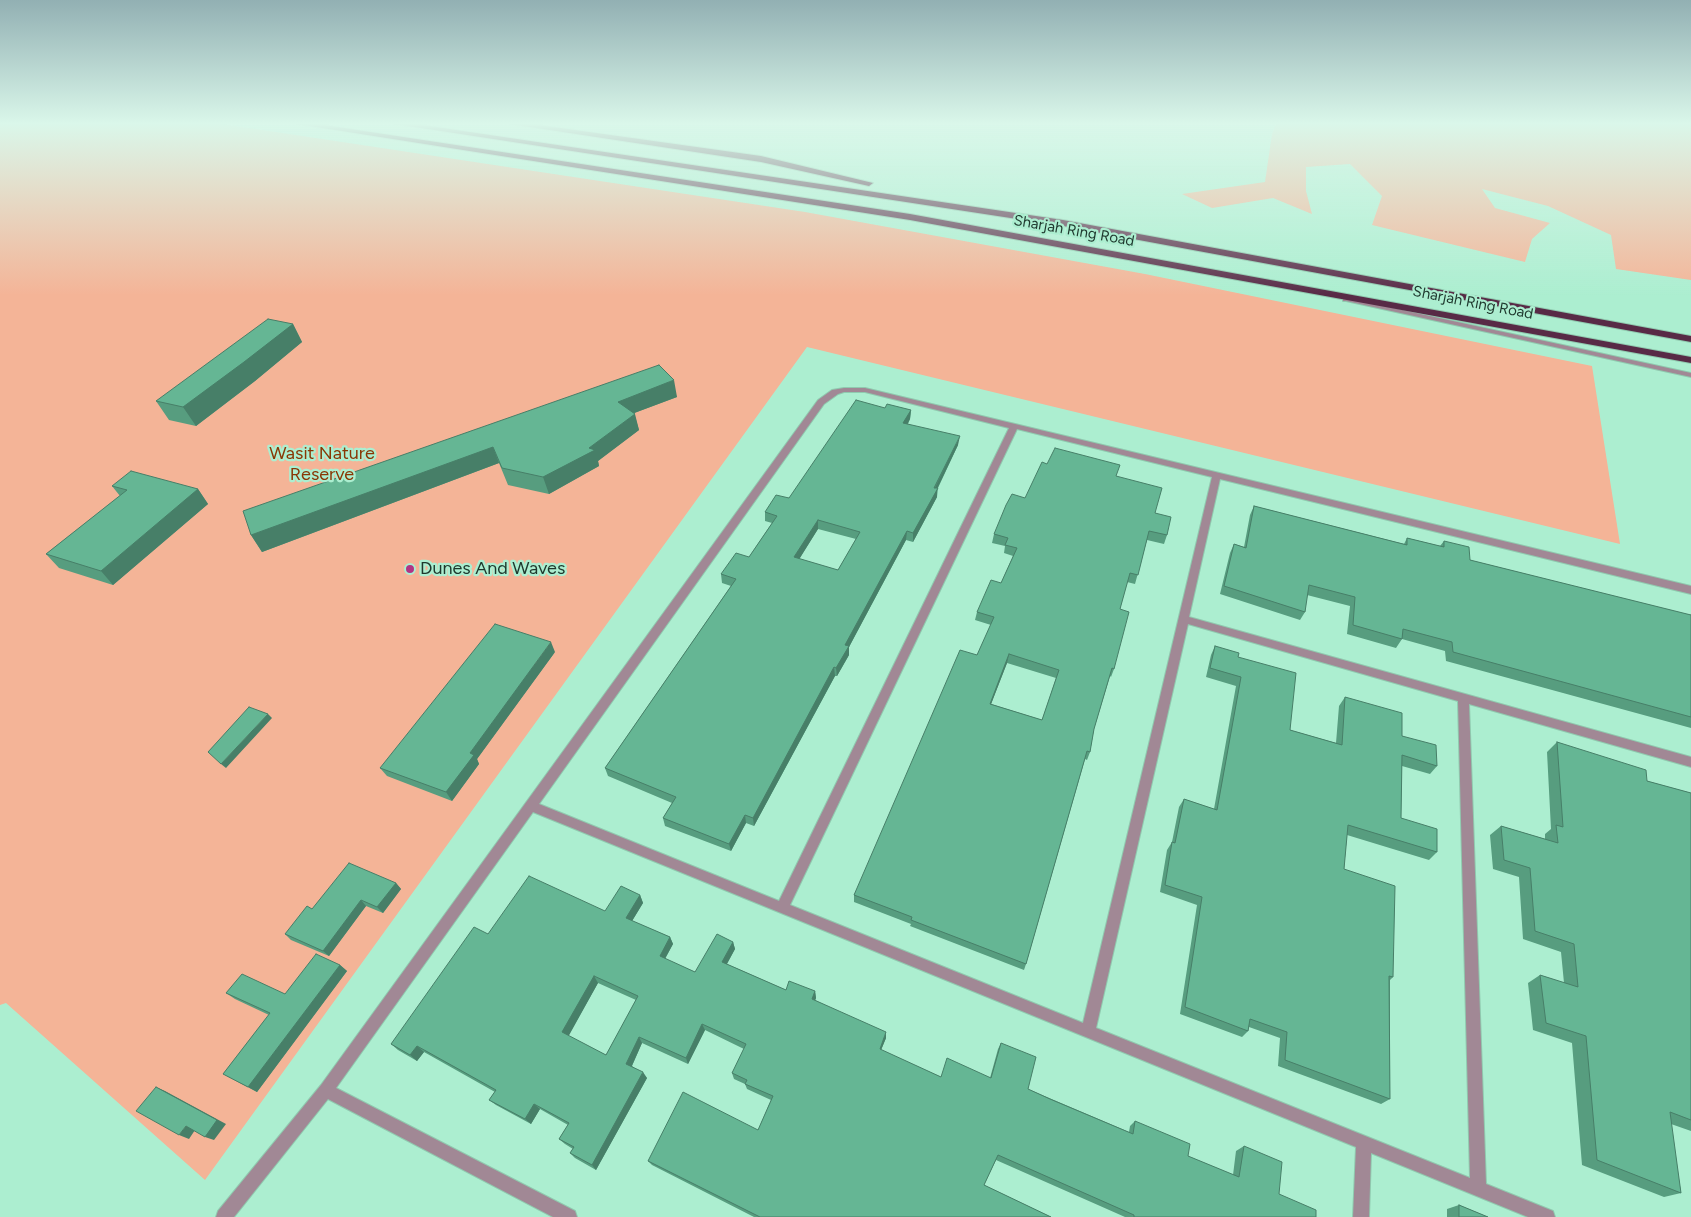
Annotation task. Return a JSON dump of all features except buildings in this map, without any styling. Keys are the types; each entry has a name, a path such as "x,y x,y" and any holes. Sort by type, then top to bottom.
{"highway":[{"name":"Sharjah Ring Road","path":"681,181 809,200 1309,289 1691,360"},
{"name":"Sharjah Ring Road","path":"791,181 923,200 1137,236 1691,339"},
{"path":"857,181 887,188 923,200"}],"street":[{"path":"1309,289 1400,312 1691,375"},
{"path":"224,1217 326,1090 827,397 844,390 865,390 1691,590"},
{"path":"782,908 1014,426"},
{"path":"1088,1032 1217,476"},
{"path":"1184,618 1691,762"},
{"path":"1464,697 1478,1189"},
{"path":"530,806 1547,1217"},
{"path":"326,1090 570,1217"},
{"path":"1361,1217 1364,1143"}],"green space":[{"name":"Wasit Nature Reserve","path":"0,181 599,181 805,212 1145,274 1592,366 1620,544 807,347 205,1180 6,1003 0,1005"},
{"path":"1306,181 1306,191 1312,214 1273,198 1212,208 1182,194 1265,182"},
{"path":"1367,181 1691,181 1691,280 1616,269 1611,235 1548,206 1482,189 1495,208 1550,223 1532,239 1525,262 1372,225 1382,196"}],"place":[{"name":"Dunes And Waves","path":"410,569"}]}
